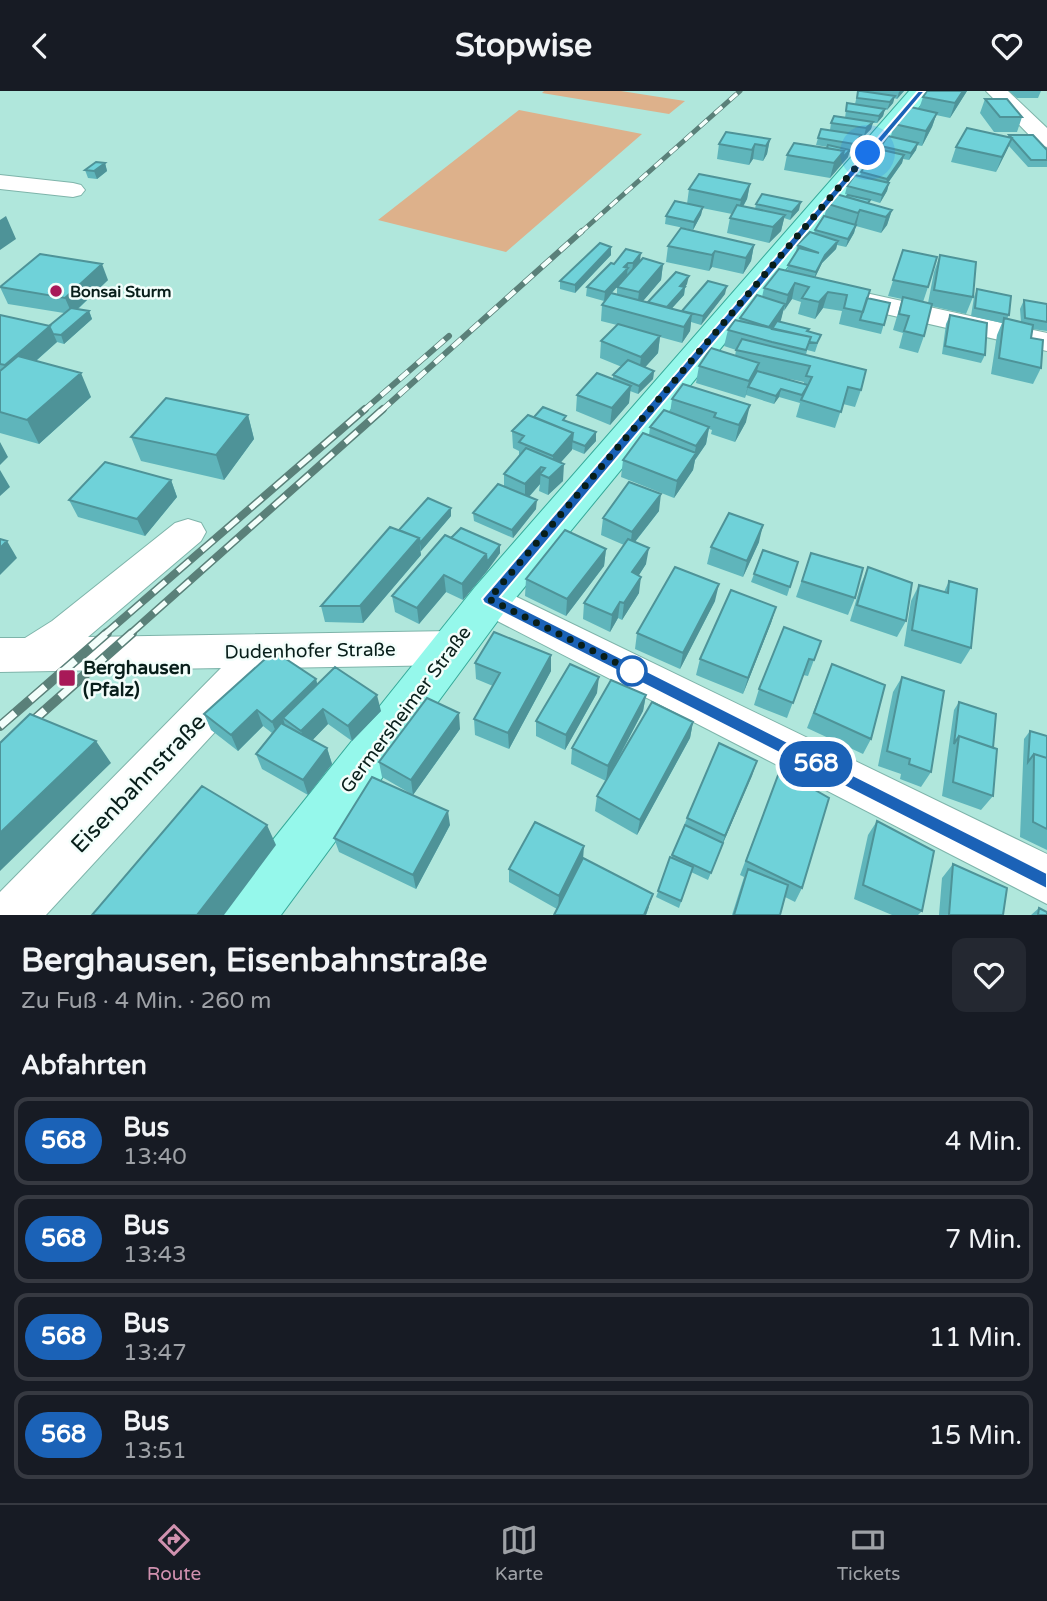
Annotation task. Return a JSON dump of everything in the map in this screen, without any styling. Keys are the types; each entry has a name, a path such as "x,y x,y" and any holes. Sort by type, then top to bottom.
{"main road":[{"name":"Germersheimer Straße","path":"247,915 489,599 775,281 921,91"}],"street":[{"path":"996,91 1047,140"},
{"path":"0,182 73,190"},
{"path":"816,290 1047,342"},
{"path":"16,654 66,632 188,533"},
{"path":"489,599 1047,880"},
{"name":"Dudenhofer Straße","path":"16,654 452,648"},
{"name":"Eisenbahnstraße","path":"12,915 264,651"}],"shaded area":[{"path":"621,91 685,101 669,114 542,93"},
{"path":"519,110 642,134 506,252 378,220"}],"building":[{"path":"858,91 895,96 890,102 857,98"},
{"path":"927,91 963,91 955,103 923,97"},
{"path":"985,99 1007,99 1022,117 1000,117"},
{"path":"847,103 885,109 879,116 846,111"},
{"path":"906,106 937,113 926,131 894,124"},
{"path":"834,116 873,122 866,128 831,123"},
{"path":"967,128 1012,138 1002,157 956,147"},
{"path":"821,129 861,135 854,144 818,138"},
{"path":"726,132 770,139 766,146 755,144 752,150 719,144"},
{"path":"1009,135 1033,135 1047,150 1047,160 1031,160"},
{"path":"888,136 918,143 911,153 881,146"},
{"path":"794,143 844,151 834,163 787,155"},
{"path":"828,145 850,150 842,158 844,151 827,148"},
{"path":"878,149 904,155 887,179 861,172"},
{"path":"96,162 105,163 94,171 85,170"},
{"path":"699,174 750,184 741,200 689,189"},
{"path":"855,175 889,183 882,195 847,186"},
{"path":"762,194 801,202 792,212 756,204"},
{"path":"836,194 892,210 886,217 860,210 858,213 828,204"},
{"path":"848,195 870,200 868,203 847,197"},
{"path":"675,201 703,207 694,222 666,216"},
{"path":"737,205 785,215 773,227 730,218"},
{"path":"824,216 856,225 848,239 815,230"},
{"path":"681,228 754,245 746,258 715,251 712,255 668,246"},
{"path":"810,232 838,241 825,255 816,272 788,265 799,248 819,253 797,245"},
{"path":"600,243 611,247 575,285 560,281"},
{"path":"626,249 641,253 633,263 624,267 628,268 605,292 587,287 611,263 614,264"},
{"path":"903,250 937,257 928,287 893,280"},
{"path":"40,254 102,264 65,298 0,287"},
{"path":"940,255 976,262 973,297 934,290"},
{"path":"643,258 663,264 639,292 617,287"},
{"path":"779,269 870,290 863,312 844,308 847,295 828,292 819,302 802,298 809,287 795,283 788,295 764,288"},
{"path":"676,272 689,276 680,286 685,287 667,307 648,302"},
{"path":"708,281 727,286 703,316 682,311"},
{"path":"977,289 1011,296 1009,315 975,308"},
{"path":"611,293 692,314 684,327 602,305"},
{"path":"757,295 785,304 769,327 740,318"},
{"path":"903,297 932,304 924,336 904,331 909,316 899,314"},
{"path":"867,298 890,303 884,325 860,320"},
{"path":"1024,300 1047,304 1047,322 1025,318"},
{"path":"71,308 89,311 61,335 53,334 49,326"},
{"path":"0,315 50,326 5,365 0,364"},
{"path":"950,315 987,323 985,355 945,346"},
{"path":"1004,318 1033,325 1031,338 1043,340 1041,368 999,358"},
{"path":"735,320 811,337 806,350 728,330"},
{"path":"777,321 821,335 817,343 809,342 811,337 772,329"},
{"path":"618,324 660,336 641,357 601,341"},
{"path":"742,339 866,370 861,390 848,387 841,412 801,400 812,377 806,376 810,366 736,350"},
{"path":"711,348 759,363 749,381 699,366"},
{"path":"18,356 81,373 27,420 0,412 0,371"},
{"path":"628,360 654,371 639,386 613,375"},
{"path":"757,371 808,385 802,395 781,389 776,396 748,387"},
{"path":"597,373 631,386 612,408 577,395"},
{"path":"683,384 750,405 739,425 714,417 716,413 672,399"},
{"path":"166,398 248,415 216,455 131,437"},
{"path":"543,407 566,416 563,420 596,432 585,446 572,441 573,433 534,417"},
{"path":"664,410 709,427 696,446 650,427"},
{"path":"528,415 573,433 553,456 519,442 524,436 512,431"},
{"path":"643,433 696,453 677,481 623,460"},
{"path":"526,448 564,464 549,478 540,474 545,468 541,467 525,484 504,474"},
{"path":"105,462 171,480 137,519 69,500"},
{"path":"629,482 661,494 632,532 603,518"},
{"path":"498,484 537,500 512,530 473,513"},
{"path":"428,498 451,508 420,543 419,538 399,530"},
{"path":"729,513 763,525 747,561 711,547"},
{"path":"390,527 419,538 360,606 321,606"},
{"path":"461,528 500,545 487,562 486,554 451,538"},
{"path":"565,530 606,549 567,599 526,579"},
{"path":"445,535 486,554 462,584 444,575 417,608 392,596"},
{"path":"0,539 7,541 0,548"},
{"path":"628,539 649,548 632,572 641,577 624,603 620,602 612,615 584,603"},
{"path":"763,550 798,562 790,587 754,574"},
{"path":"811,553 863,568 855,598 802,581"},
{"path":"675,567 719,584 683,653 637,633"},
{"path":"868,567 912,583 906,621 857,605"},
{"path":"949,581 977,589 971,648 912,630 919,585 948,593"},
{"path":"731,590 776,607 748,678 700,659"},
{"path":"784,627 821,641 814,660 809,659 793,703 759,689"},
{"path":"494,632 551,655 508,733 474,719 500,673 475,663"},
{"path":"274,651 316,679 272,722 257,710 231,735 204,714"},
{"path":"570,664 599,677 566,735 536,721"},
{"path":"832,664 885,685 871,739 814,713"},
{"path":"335,667 377,695 348,726 323,709 301,731 283,718"},
{"path":"902,677 944,691 931,772 909,764 910,759 887,751"},
{"path":"611,680 646,695 608,766 572,748"},
{"path":"427,698 459,713 411,780 379,762"},
{"path":"652,702 693,722 640,820 597,796"},
{"path":"959,702 996,714 993,748 959,736 954,744"},
{"path":"30,714 96,741 0,833 0,743"},
{"path":"281,723 327,748 303,780 256,754"},
{"path":"1030,731 1047,736 1047,758 1034,754 1028,762"},
{"path":"959,736 997,749 993,796 953,782"},
{"path":"719,743 757,761 725,836 687,818"},
{"path":"1034,754 1047,758 1047,829 1033,822"},
{"path":"780,770 829,798 802,888 746,861"},
{"path":"372,777 448,811 413,875 334,838"},
{"path":"202,786 267,825 197,915 92,915"},
{"path":"877,821 934,851 922,911 863,885"},
{"path":"535,822 584,846 559,896 509,869"},
{"path":"685,825 723,843 711,873 672,855"},
{"path":"670,857 693,867 681,901 658,891"},
{"path":"583,858 653,894 644,915 554,915"},
{"path":"953,864 1007,888 1003,915 949,915"},
{"path":"748,869 788,885 780,915 734,915"},
{"path":"1039,908 1047,912 1047,915 1038,915"}],"railway":[{"path":"580,233 740,91"},
{"path":"381,411 582,231"},
{"path":"363,411 449,336"},
{"path":"105,634 365,409"},
{"path":"130,634 383,409"},
{"path":"0,726 107,633"},
{"path":"0,750 132,633"}],"bus line":[{"name":"568","path":"921,91 489,599 1047,880"}],"place":[{"name":"Bonsai Sturm","path":"56,291"},
{"name":"Berghausen (Pfalz)","path":"67,678"}],"route":[{"path":"632,671 635,672 489,599 868,153"}]}
